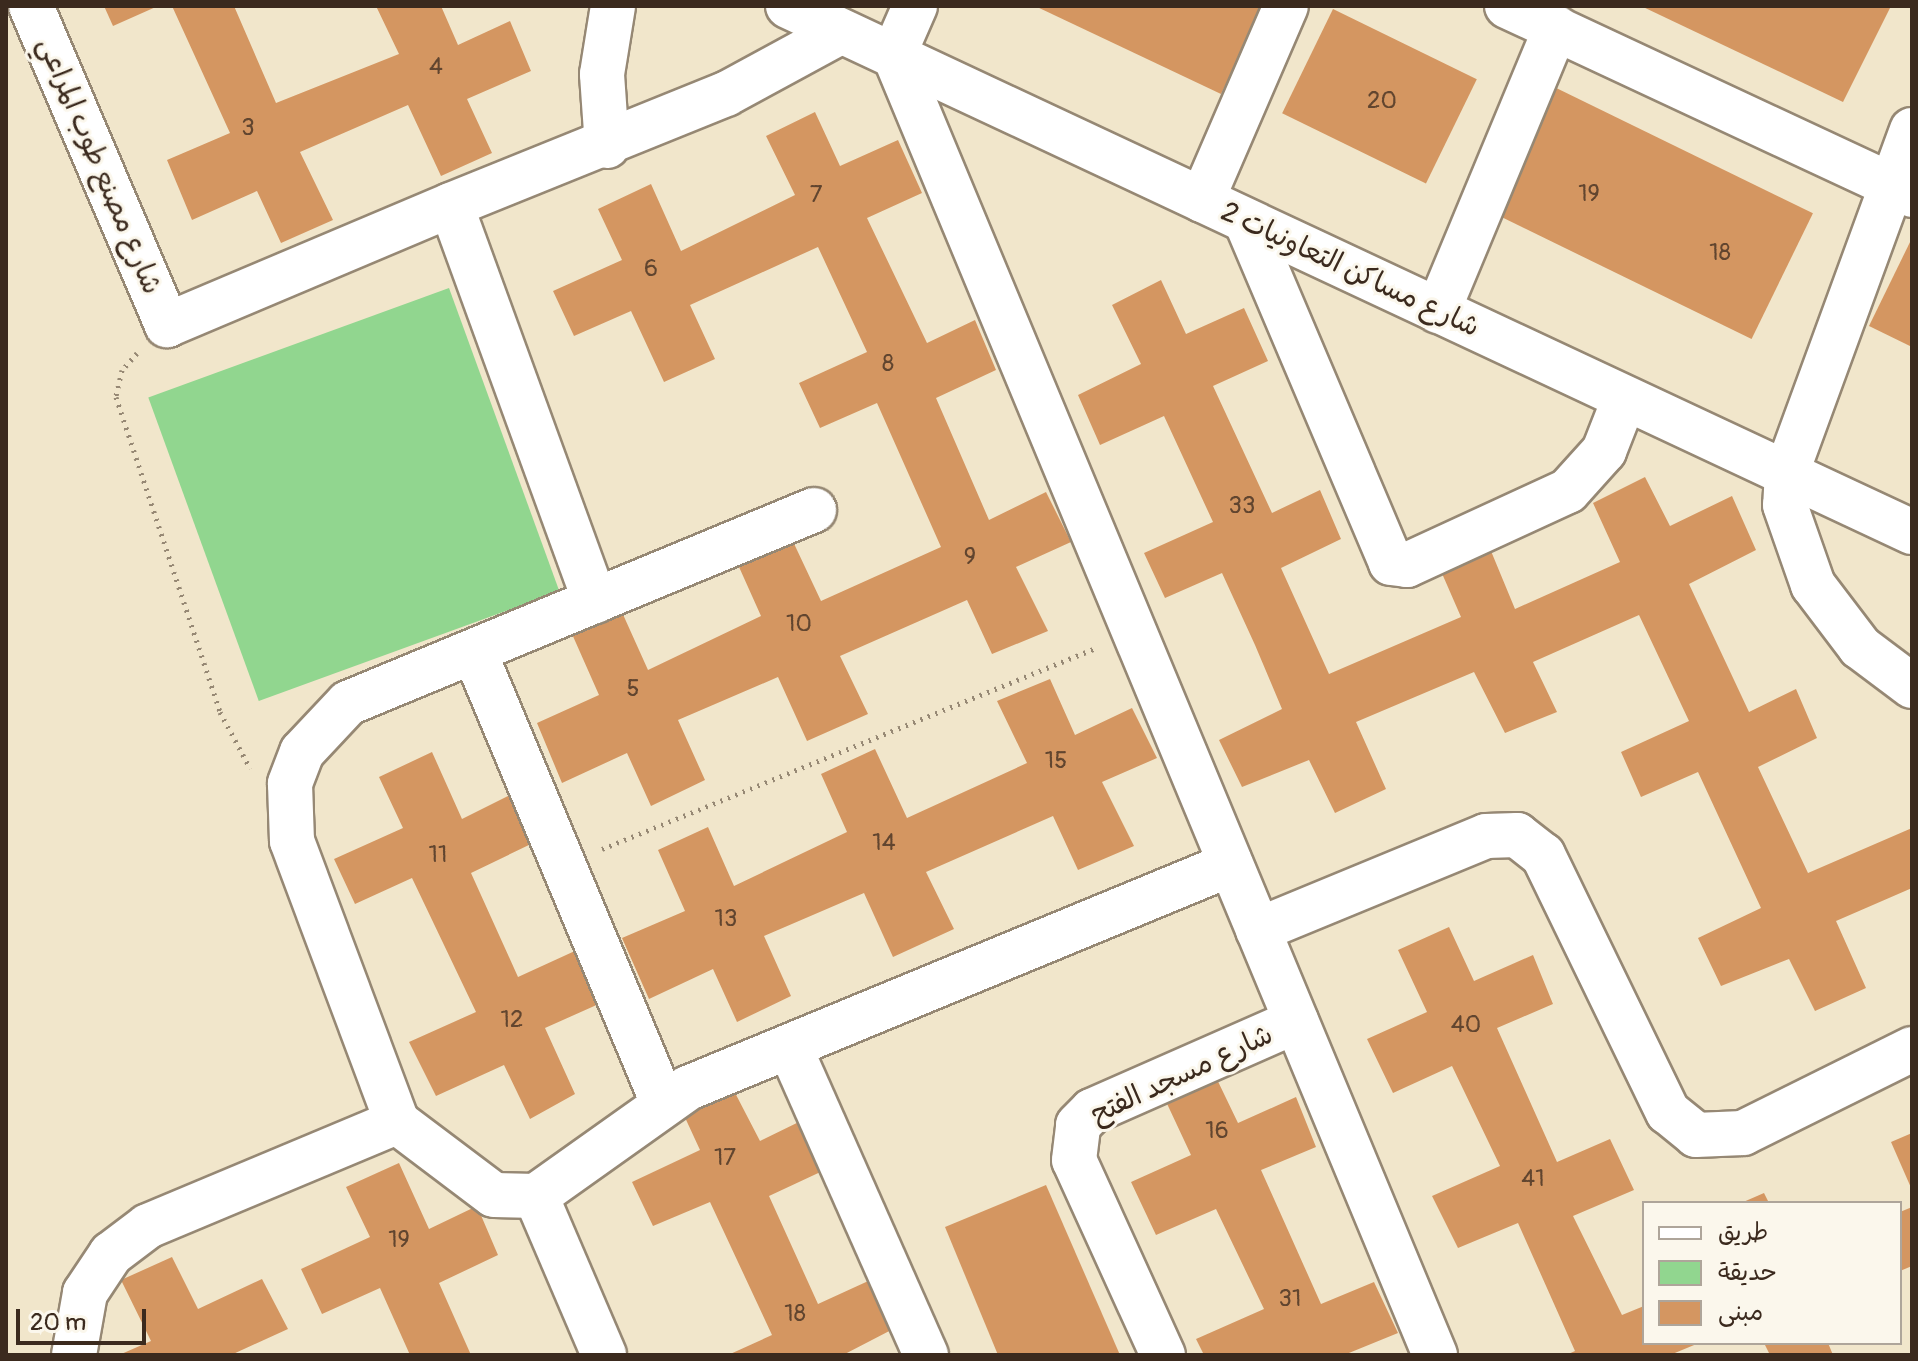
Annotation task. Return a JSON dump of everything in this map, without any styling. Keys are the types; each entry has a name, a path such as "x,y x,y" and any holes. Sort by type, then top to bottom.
{"street":[{"name":"شارع مصنع طوب المراعي","path":"31,6 167,325"},
{"path":"607,146 602,74 613,6"},
{"name":"شارع مساكن التعاونيات 2","path":"788,6 1624,400 1787,471 1912,532"},
{"path":"915,6 894,54 1435,1355"},
{"path":"1202,200 1286,6"},
{"path":"1438,311 1533,15 1902,190"},
{"path":"167,325 451,205 607,146 726,94 840,32"},
{"path":"1912,130 1902,190 1787,471 1791,538 1813,585 1860,647 1912,686"},
{"path":"451,205 595,601"},
{"path":"1246,221 1391,563 1407,565 1568,491 1604,451 1624,400"},
{"path":"814,510 348,703 321,724 302,752 287,818 397,1122 494,1195 536,1196 663,1102 1231,864"},
{"path":"474,651 663,1102"},
{"path":"1258,930 1486,836 1517,835 1543,855 1668,1112 1696,1135 1743,1133 1912,1049"},
{"name":"شارع مسجد الفتح","path":"1163,1355 1074,1160 1078,1125 1092,1111 1296,1021"},
{"path":"790,1048 926,1355"},
{"path":"74,1355 85,1293 111,1254 148,1226 397,1122"},
{"path":"536,1196 604,1355"}],"path":[{"path":"167,325 122,370 116,397 220,712 287,818"},
{"path":"563,864 1134,632"}],"green space":[{"path":"449,288 559,592 259,701 148,397"}],"building":[{"path":"104,6 158,6 113,26"},
{"path":"172,6 234,6 276,103 399,54 376,6 441,6 458,45 510,21 531,71 467,99 492,153 441,176 408,105 300,152 333,220 281,243 257,191 192,220 167,160 230,133"},
{"path":"1035,6 1266,6 1221,94"},
{"path":"1641,6 1891,6 1843,102"},
{"path":"1333,9 1477,79 1426,183 1282,113"},
{"path":"1546,83 1813,213 1752,339 1485,209"},
{"path":"815,112 840,166 898,140 922,193 867,218 927,343 975,320 996,370 936,398 989,520 1046,492 1071,542 1016,567 1048,631 992,654 967,600 840,656 868,714 807,741 778,677 678,720 705,780 651,806 627,753 562,783 537,723 599,695 572,634 621,610 648,670 761,616 735,558 789,533 821,601 941,547 877,403 820,428 799,383 867,352 818,247 690,305 715,359 664,382 631,311 574,336 553,291 622,260 598,209 651,184 681,251 795,195 766,136"},
{"path":"1912,238 1912,347 1869,326"},
{"path":"1161,280 1186,334 1244,308 1268,361 1213,386 1272,513 1320,490 1341,539 1281,568 1329,674 1461,617 1437,562 1486,539 1515,609 1620,562 1593,503 1645,477 1670,526 1732,496 1756,550 1689,584 1749,712 1796,689 1817,738 1758,767 1808,873 1912,828 1912,888 1836,921 1866,988 1815,1011 1789,959 1721,986 1698,938 1761,908 1698,772 1641,797 1621,752 1689,721 1639,615 1533,662 1557,712 1505,733 1474,672 1356,722 1386,789 1335,813 1309,760 1242,787 1219,740 1282,709 1222,573 1165,598 1144,553 1213,522 1164,416 1100,445 1078,395 1141,364 1112,305"},
{"path":"1050,679 1075,735 1132,708 1157,758 1102,782 1134,846 1078,870 1053,816 926,872 954,929 893,957 864,893 764,936 791,996 737,1022 713,969 649,999 622,938 685,911 658,850 708,827 734,886 847,832 821,774 875,749 907,818 1027,763 997,701"},
{"path":"432,752 462,819 510,795 531,844 471,873 518,977 577,950 601,1003 545,1028 575,1094 530,1119 504,1065 436,1096 409,1042 476,1012 412,878 355,904 334,859 403,828 379,777"},
{"path":"1449,927 1474,981 1533,955 1553,1004 1497,1028 1557,1162 1610,1139 1634,1190 1573,1216 1622,1315 1642,1307 1642,1345 1694,1345 1670,1355 1566,1355 1575,1351 1518,1223 1458,1248 1432,1196 1500,1166 1452,1066 1393,1093 1367,1039 1427,1012 1398,950"},
{"path":"1212,1069 1238,1123 1296,1097 1316,1147 1261,1170 1321,1304 1374,1282 1398,1333 1344,1355 1204,1355 1196,1339 1264,1309 1216,1209 1156,1235 1131,1182 1191,1155 1162,1093"},
{"path":"732,1087 760,1141 807,1118 829,1168 769,1196 818,1304 877,1277 897,1327 843,1355 728,1355 772,1335 710,1202 653,1226 632,1182 700,1150 682,1111"},
{"path":"1912,1133 1912,1190 1891,1142"},
{"path":"399,1163 429,1229 477,1206 498,1255 439,1283 471,1355 410,1355 380,1288 322,1314 301,1269 370,1237 346,1187"},
{"path":"1046,1185 1120,1355 998,1355 945,1227"},
{"path":"1764,1193 1768,1201 1746,1201"},
{"path":"1912,1207 1912,1266 1902,1270 1902,1211"},
{"path":"172,1257 198,1309 262,1279 288,1329 231,1355 119,1355 151,1341 121,1280"},
{"path":"1765,1345 1829,1345 1833,1355 1770,1355"}]}
